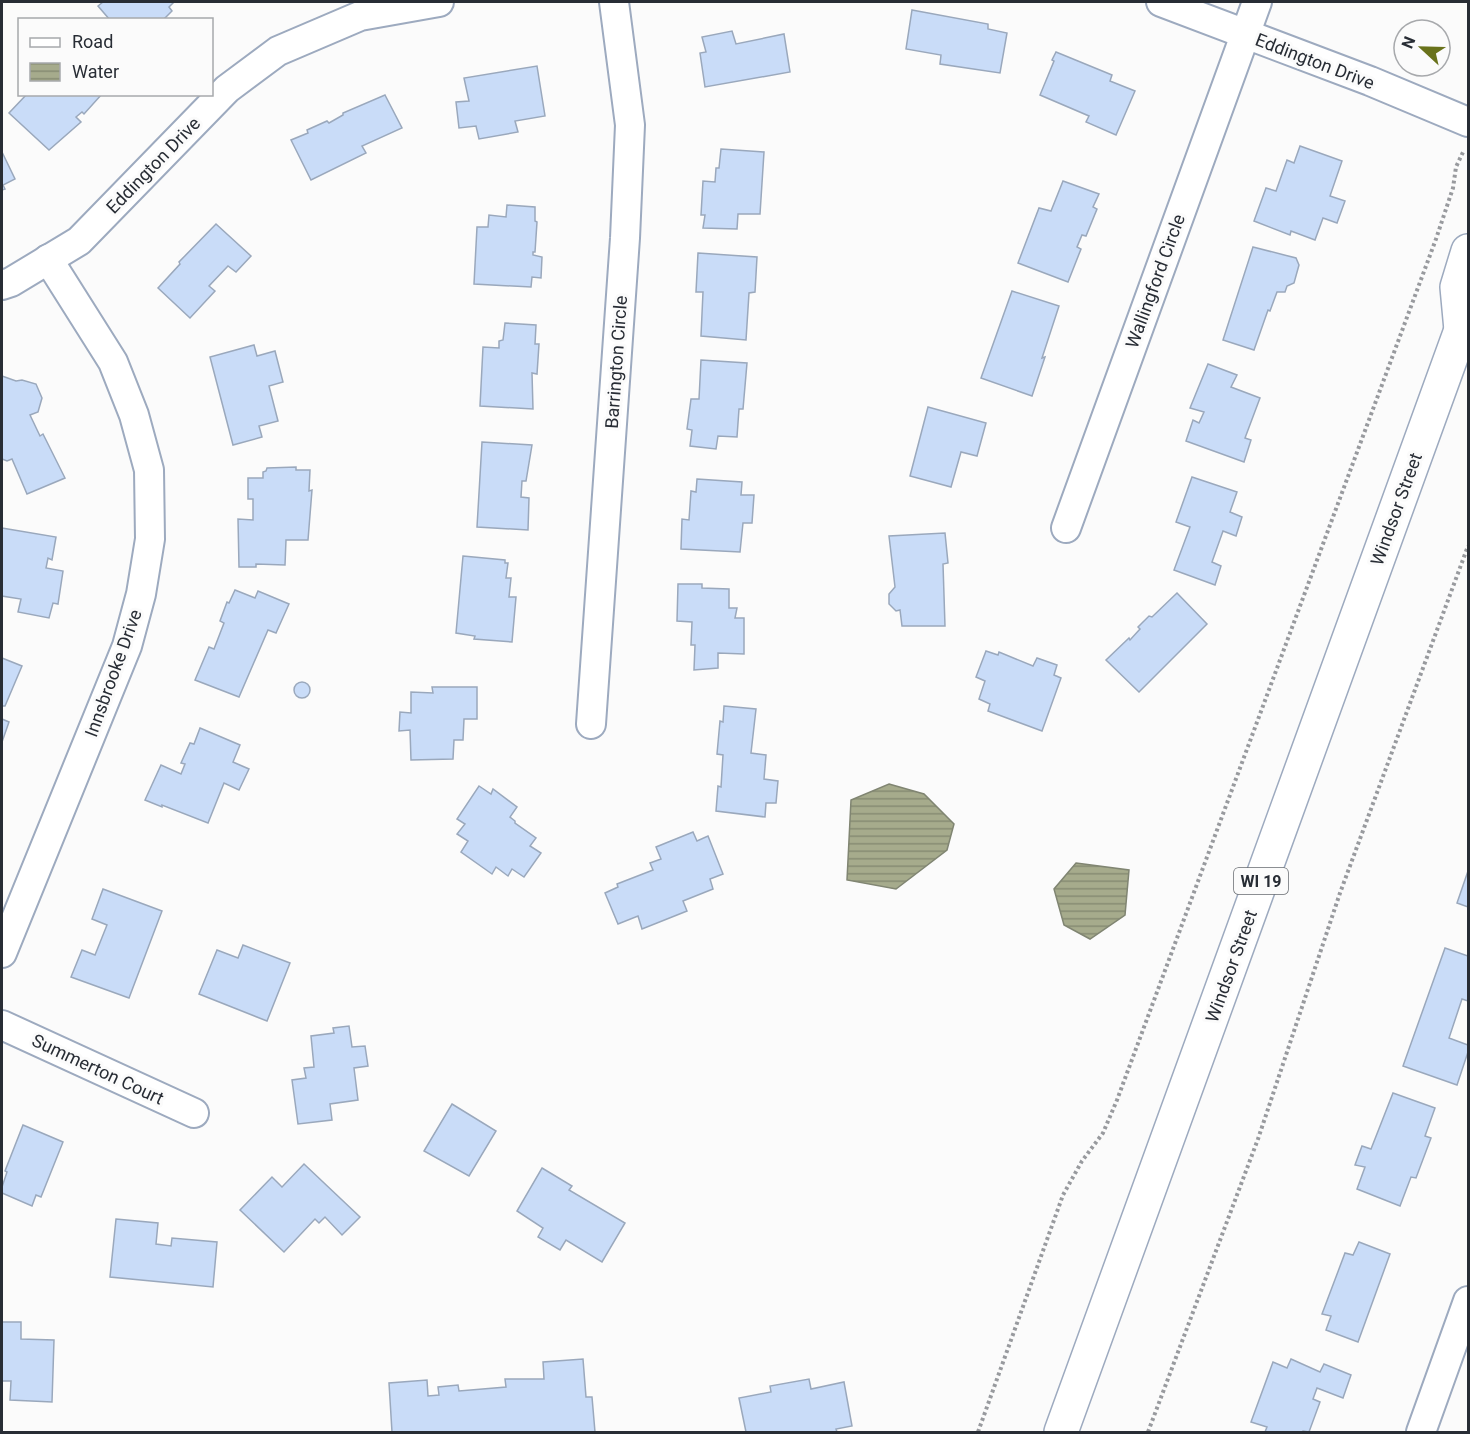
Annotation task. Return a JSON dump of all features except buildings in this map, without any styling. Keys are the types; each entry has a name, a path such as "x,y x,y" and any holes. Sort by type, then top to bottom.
{"main road":[{"name":"Windsor Street","path":"1061,1432 1465,325 1456,286 1468,251"}],"street":[{"name":"Eddington Drive","path":"2,285 11,282 80,241 226,89 278,51 360,16 439,2"},
{"name":"Barrington Circle","path":"591,724 624,261 630,125 614,2"},
{"name":"Eddington Drive","path":"1161,2 1370,81 1468,122"},
{"name":"Wallingford Circle","path":"1066,528 1257,2"},
{"name":"Innsbrooke Drive","path":"2,953 127,646 141,594 150,539 148,470 134,414 113,362 48,259"},
{"name":"Summerton Court","path":"2,1025 194,1113"},
{"path":"1421,1432 1468,1301"}],"path":[{"path":"978,1432 1063,1195 1082,1161 1103,1133 1118,1100 1436,239 1453,188 1456,167 1468,141"},
{"path":"1148,1432 1258,1140 1340,893 1468,546"}],"water":[{"path":"889,784 924,794 954,824 947,850 896,889 847,880 851,800"},
{"path":"1076,863 1129,870 1125,915 1090,939 1064,925 1054,889"}]}
